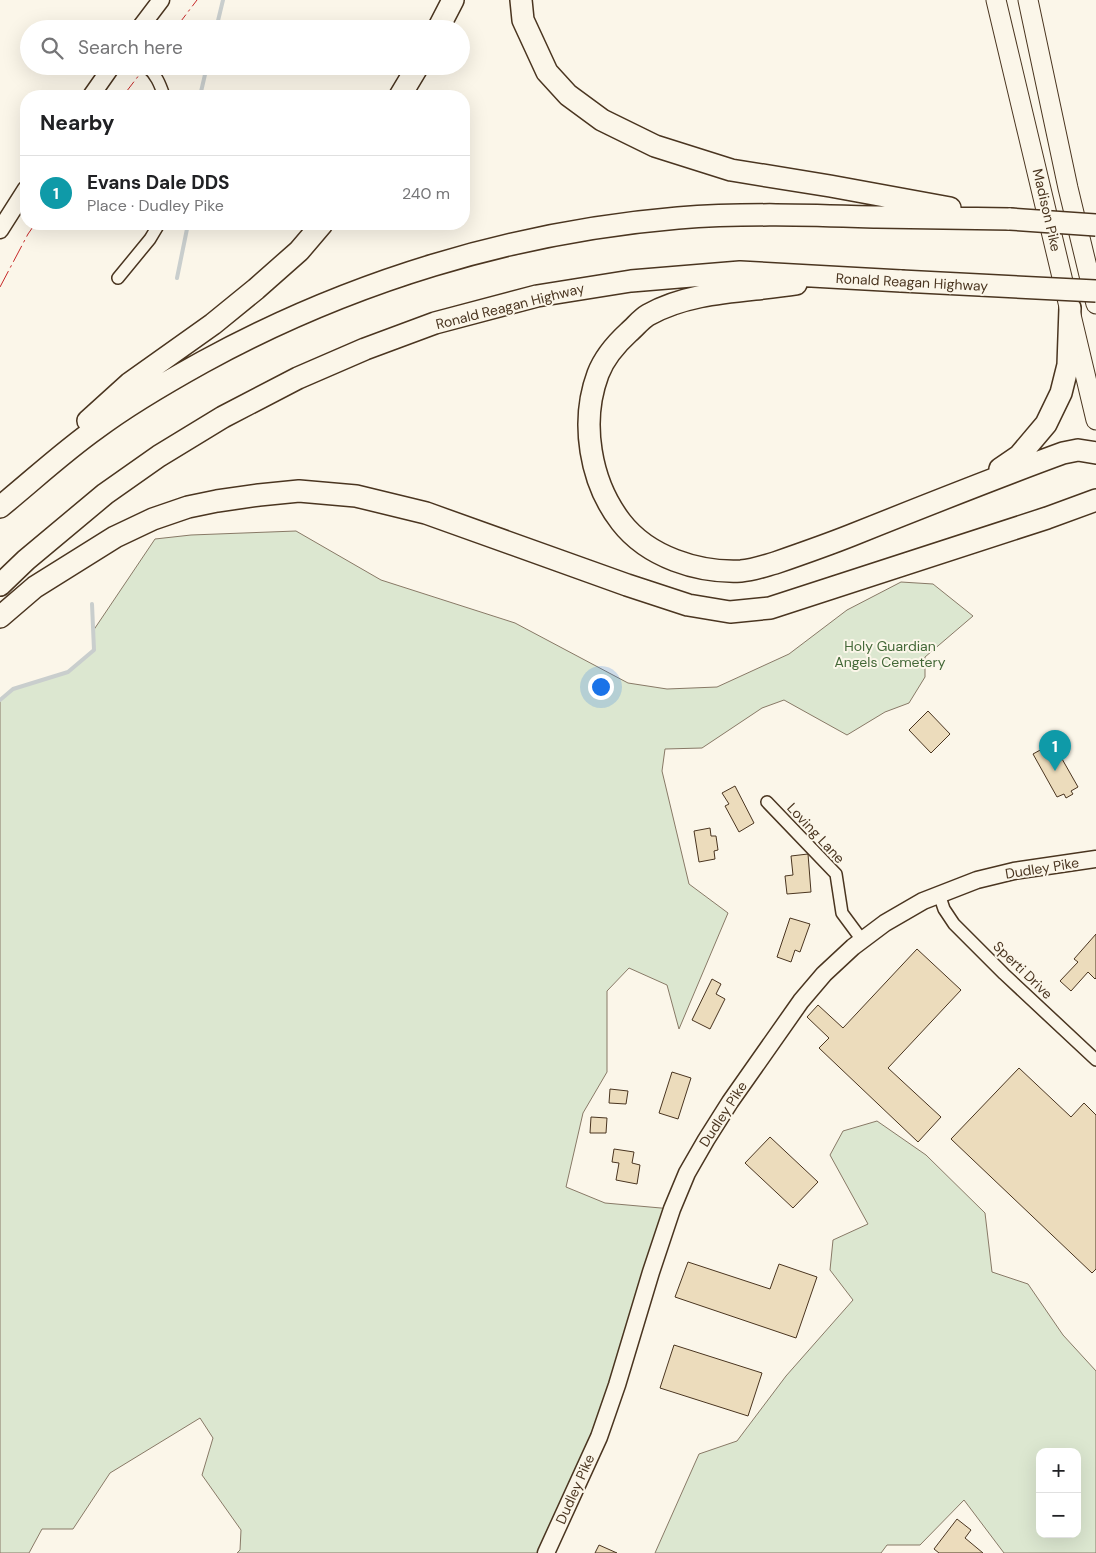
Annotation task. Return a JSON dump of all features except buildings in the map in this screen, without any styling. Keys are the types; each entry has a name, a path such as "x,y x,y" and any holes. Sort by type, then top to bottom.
{"highway":[{"path":"443,20 453,0"},
{"path":"521,0 523,20 547,72 568,95 602,120 655,146 731,170 1010,219"},
{"path":"404,90 413,75"},
{"path":"0,506 97,428 170,380 240,342 275,325 376,283 471,253 557,234 679,218 771,214 1010,219 1096,225"},
{"path":"0,506 130,382 213,324 249,295 299,251 317,230"},
{"name":"Ronald Reagan Highway","path":"0,585 72,520 105,494 159,456 223,417 298,378 365,349 435,323 467,314 537,296 631,280 740,272 1096,291"},
{"path":"838,277 771,288 716,293 668,306 646,316 612,350 598,372 590,411 590,437 600,488 622,523 642,543 664,557 689,565 717,570 742,571 754,569 805,553 1063,453 1078,450 1096,453"},
{"path":"968,490 1020,456 1046,424 1060,393 1068,365 1070,308"},
{"path":"0,617 35,587 115,537 145,523 188,507 259,495 299,492 356,496 426,513 679,602 730,612 770,608 1038,521 1096,500"}],"main road":[{"name":"Madison Pike","path":"996,0 1096,420"},
{"name":"Madison Pike","path":"1028,0 1068,188 1096,304"}],"street":[{"path":"146,20 161,0"},
{"path":"95,90 106,75"},
{"path":"154,75 162,90"},
{"path":"0,230 20,199"},
{"path":"118,278 155,230"},
{"name":"Loving Lane","path":"767,802 836,874 842,913 862,940"},
{"name":"Dudley Pike","path":"546,1553 599,1436 617,1385 672,1209 687,1173 730,1102 801,1001 824,974 862,940 885,923 924,901 977,880 1014,871 1096,860"},
{"name":"Sperti Drive","path":"939,894 944,909 954,924 1004,974 1096,1060"}],"green space":[{"name":"Holy Guardian Angels Cemetery","path":"296,531 381,580 515,623 628,683 667,689 717,687 789,654 847,610 901,582 933,584 973,616 925,657 925,677 909,703 885,712 847,735 784,700 762,708 702,748 665,749 662,771 689,884 728,913 679,1029 667,985 629,968 607,991 607,1072 583,1113 566,1187 605,1203 672,1209 643,1298 546,1553 237,1553 240,1550 241,1530 202,1475 213,1438 200,1418 110,1473 73,1529 42,1529 29,1553 0,1553 0,700 13,689 69,672 93,650 93,631 155,539 191,535"},
{"path":"877,1121 926,1155 985,1213 992,1272 1028,1284 1063,1335 1096,1371 1096,1553 1004,1553 964,1500 920,1545 887,1545 881,1553 655,1553 699,1454 737,1441 786,1376 853,1300 830,1270 833,1240 868,1224 830,1155 843,1131"}],"waterway":[{"path":"218,20 223,0"},
{"path":"201,90 205,75"},
{"path":"177,278 187,230"},
{"path":"0,700 13,689 68,672 94,650 92,604"}],"power":[{"path":"182,20 197,0"},
{"path":"128,90 139,75"},
{"path":"0,287 31,230"}],"place":[{"name":"Evans Dale DDS","path":"1055,771"}]}
